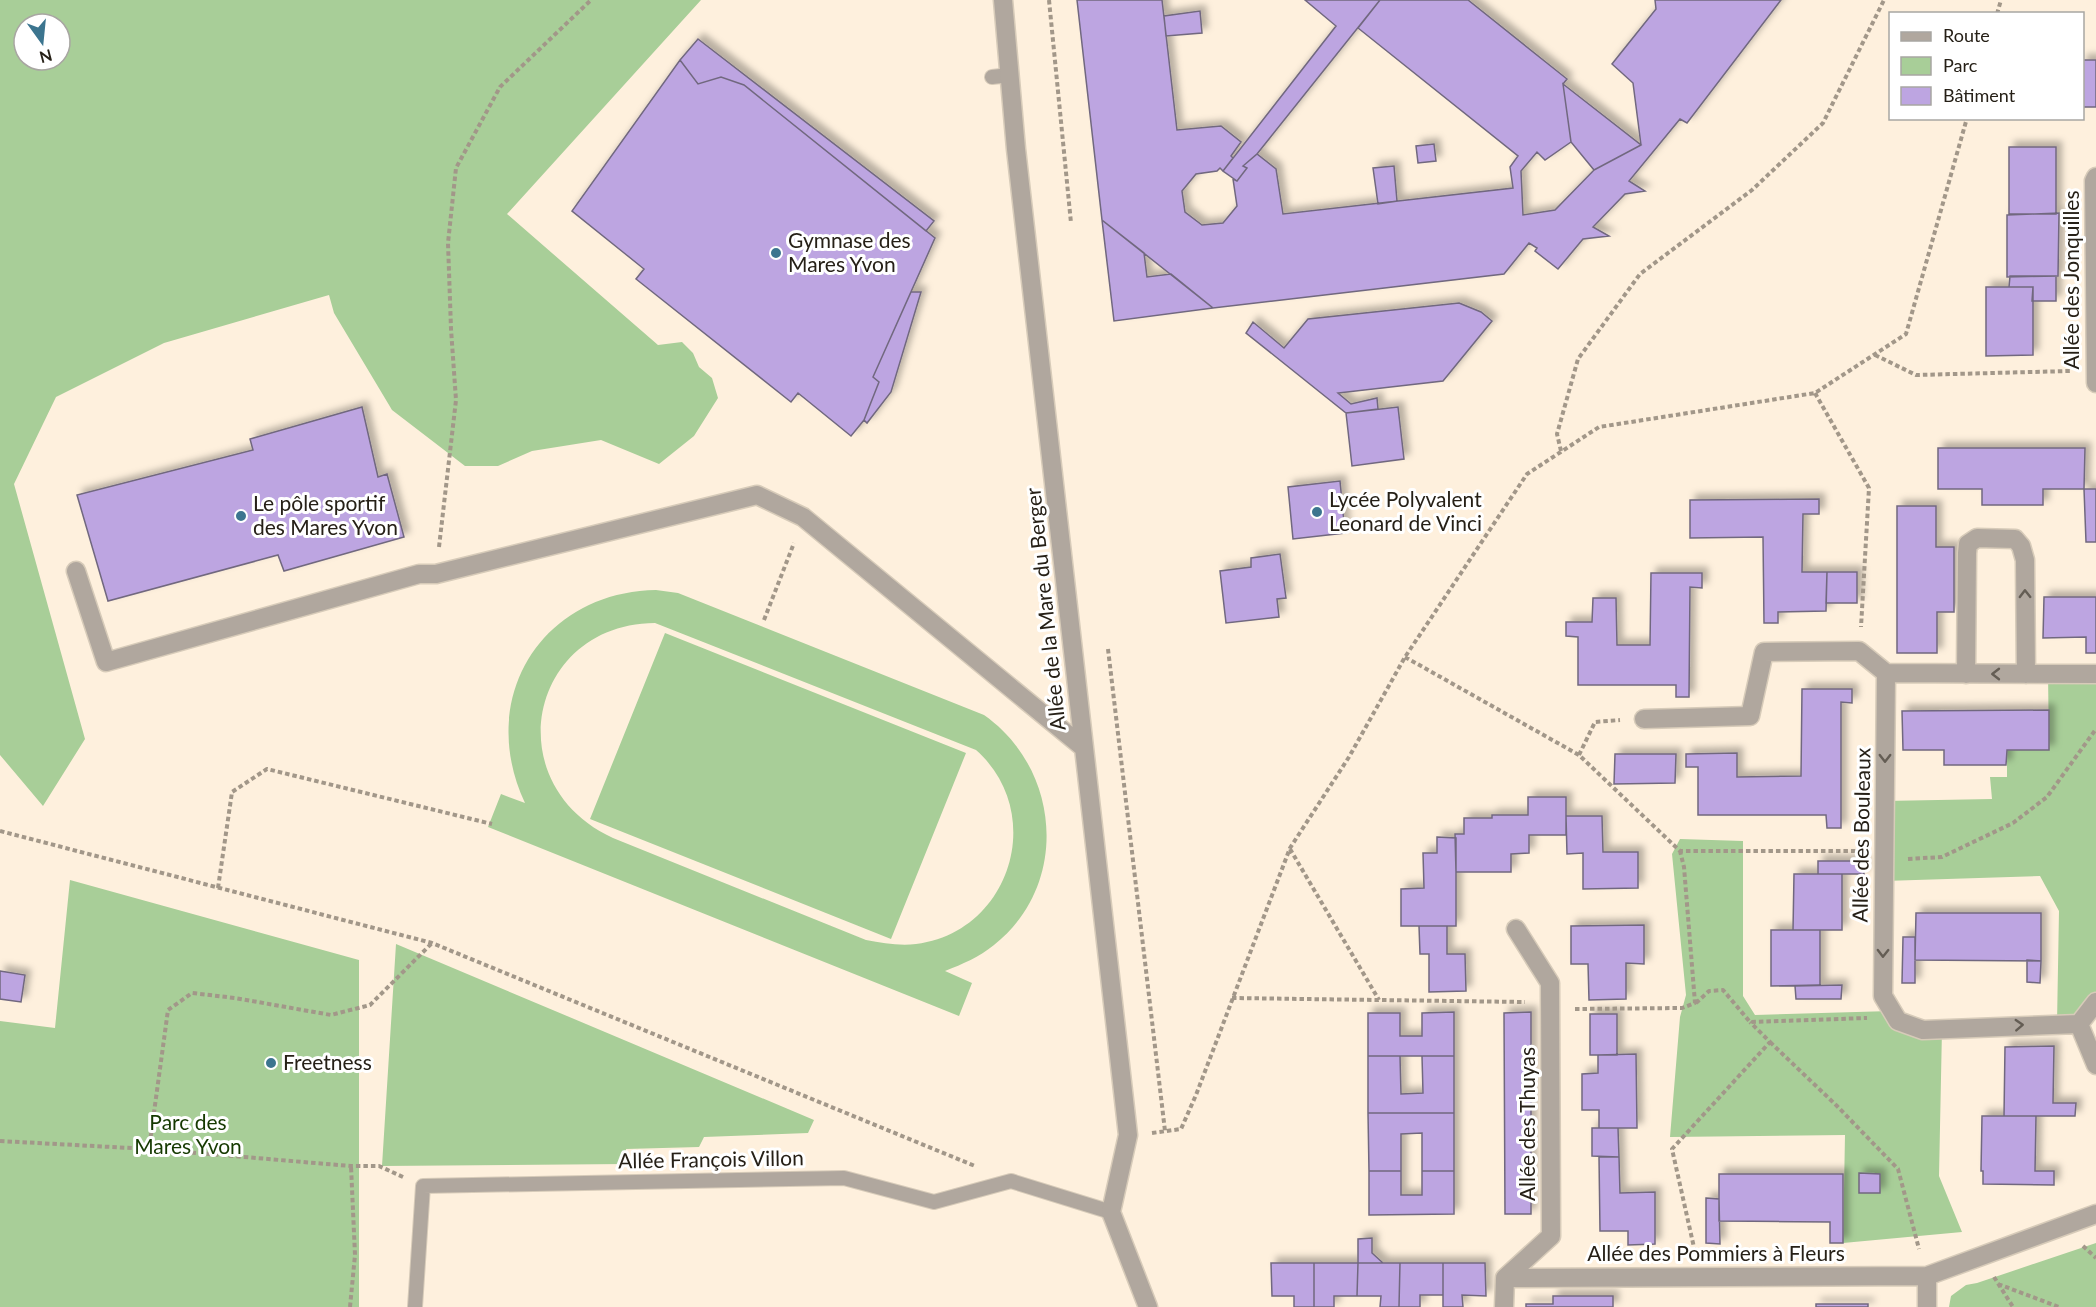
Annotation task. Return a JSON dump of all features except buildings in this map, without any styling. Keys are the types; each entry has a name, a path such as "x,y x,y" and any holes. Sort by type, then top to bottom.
{"street":[{"name":"Allée de la Mare du Berger","path":"1003,0 1001,76 1018,160 1128,1135 1111,1212"},
{"name":"Allée des Jonquilles","path":"2096,177 2094,181 2096,377"},
{"path":"76,571 106,662 419,574 436,574 757,495 803,517 1084,748"},
{"path":"1966,674 1966,553 1968,544 1977,538 2014,539 2021,546 2025,560 2026,674"},
{"path":"1644,719 1750,716 1764,652 1858,651 1886,673 2096,674"},
{"name":"Allée des Bouleaux","path":"1886,673 1882,996 1895,1017"},
{"name":"Allée des Thuyas","path":"1505,1278 1551,1236 1550,983 1516,929"},
{"path":"2079,1024 2096,1002"},
{"path":"1895,1017 1898,1021 1923,1030 2079,1024"},
{"path":"2079,1024 2096,1065"},
{"path":"1111,1212 1148,1307"},
{"path":"1927,1307 1927,1276 2096,1214"},
{"name":"Allée des Pommiers à Fleurs","path":"1505,1278 1927,1276"},
{"path":"1504,1307 1505,1278"}],"lane":[{"name":"Allée François Villon","path":"423,1186 844,1178 933,1202 1011,1181"},
{"path":"1011,1181 1111,1212"},
{"path":"415,1307 423,1186"}],"path":[{"path":"436,574 456,400 448,243 456,168 500,87 591,0"},
{"path":"1049,0 1071,223"},
{"path":"1561,451 1557,434 1578,358 1640,274 1752,190 1823,123 1884,0"},
{"path":"1128,1135 1181,1130 1290,848 1349,757 1404,657 1527,474 1599,427 1815,393 1906,334 1966,120"},
{"path":"1875,355 1916,375 2096,377"},
{"path":"1815,393 1869,488 1858,651"},
{"path":"764,620 803,517"},
{"path":"1108,649 1165,1131"},
{"path":"1404,657 1579,755 1680,851 1684,867 1695,1003"},
{"path":"1579,755 1595,722 1644,719"},
{"path":"1680,851 1942,857 2013,824 2047,797 2096,729"},
{"path":"218,888 232,792 267,770 492,824"},
{"path":"0,831 432,943 1011,1181"},
{"path":"1290,848 1380,1001"},
{"path":"149,1149 168,1010 192,993 331,1015 370,1005 432,943"},
{"path":"1232,998 1682,1008 1695,1003 1709,991 1723,990 1750,1022 1898,1169 1927,1276"},
{"path":"1750,1022 1895,1017"},
{"path":"1698,1277 1693,1239 1672,1149 1770,1042"},
{"path":"0,1141 149,1149 351,1166 379,1166 423,1186"},
{"path":"350,1307 355,1255 351,1166"},
{"path":"1981,1256 2013,1307"},
{"path":"1998,1284 2059,1307"}],"green space":[{"path":"0,0 701,0 507,214 658,345 682,342 693,353 699,367 712,378 718,398 694,436 659,464 601,440 532,451 498,466 465,466 392,410 334,313 329,295 164,343 56,397 14,484 85,739 43,806 0,755"},
{"path":"656,590 678,593 984,715 1010,738 1029,765 1041,796 1046,828 1045,860 1035,891 1019,920 994,945 971,960 945,971 972,983 959,1016 488,827 501,794 525,803 512,764 509,726 515,690 529,658 551,631 580,610 615,595","holes":["655,623 976,750 998,776 1010,805 1013,836 1008,866 995,894 975,917 949,935 916,944 891,944 866,940 613,838 576,813 552,782 542,747 543,711 555,677 579,649 612,630"]},
{"path":"665,633 966,753 891,939 590,819"},
{"path":"2048,674 2096,674 2096,1002 2079,1024 2057,1024 2059,911 2040,876 1884,881 1884,801 1992,799 1990,777 2007,777 2007,750 2049,750"},
{"path":"1680,839 1743,841 1743,996 1755,1015 1891,1011 1942,1029 1939,1176 1962,1232 1843,1243 1845,1135 1670,1137 1680,1017 1686,995 1672,854"},
{"name":"Parc des Mares Yvon","path":"70,880 359,960 359,1307 0,1307 0,1021 55,1028"},
{"path":"396,944 814,1120 808,1133 704,1137 699,1147 626,1149 626,1164 382,1166"},
{"path":"2096,1243 2096,1307 1949,1307 1951,1296 1966,1285"}],"place":[{"name":"Gymnase des Mares Yvon","path":"776,253"},
{"name":"Lycée Polyvalent Leonard de Vinci","path":"1317,512"},
{"name":"Le pôle sportif des Mares Yvon","path":"241,516"},
{"name":"Freetness","path":"271,1063"}]}
